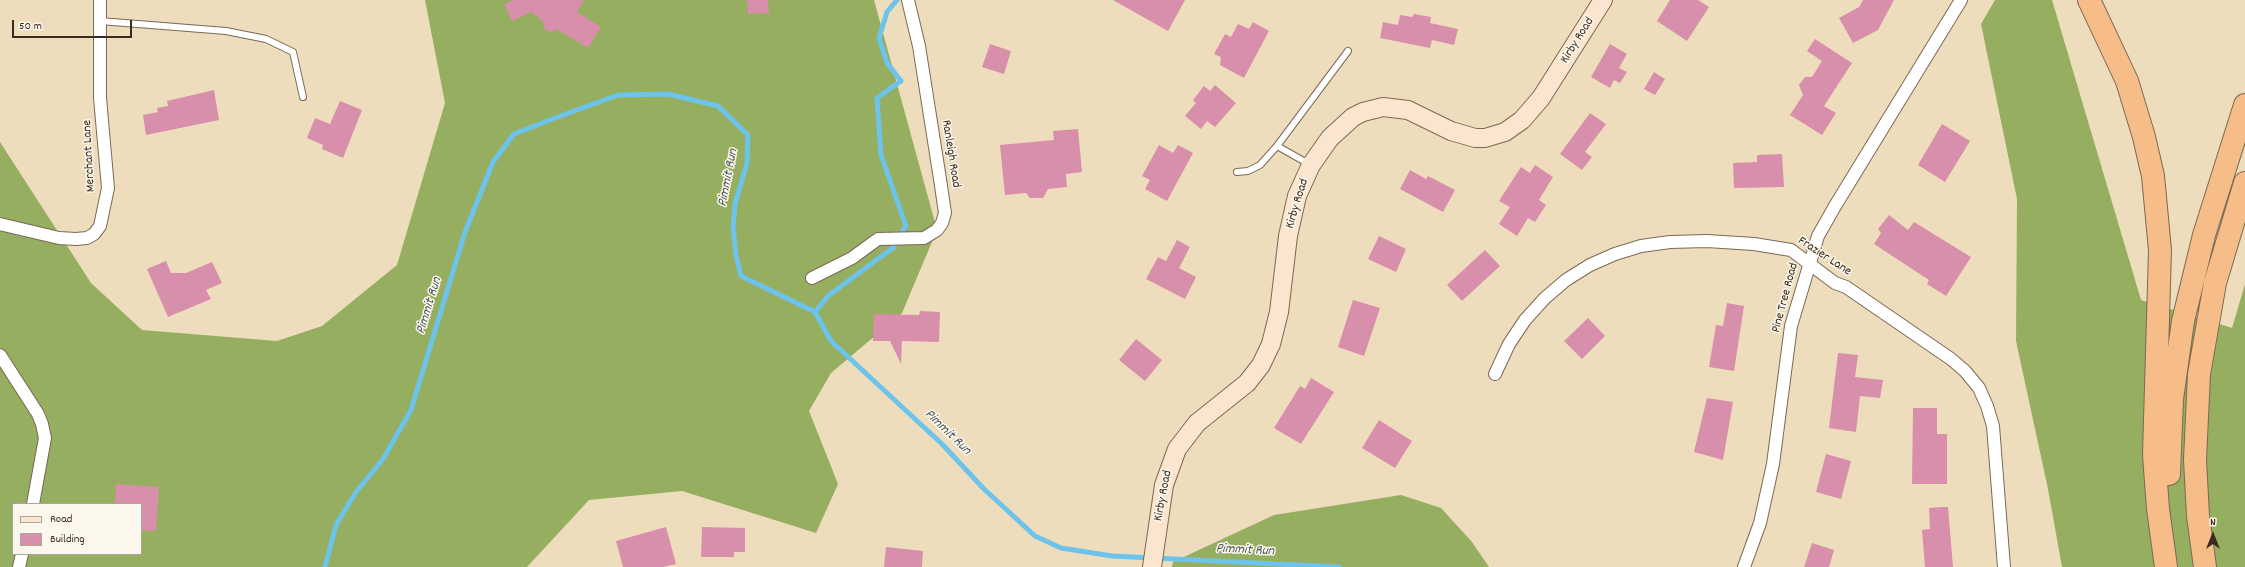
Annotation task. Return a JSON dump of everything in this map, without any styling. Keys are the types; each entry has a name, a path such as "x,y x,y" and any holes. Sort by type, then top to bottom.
{"highway":[{"path":"2089,0 2127,81 2144,137 2153,176 2160,250 2154,455 2158,509 2166,567"},
{"path":"2175,567 2171,526 2169,454 2172,399 2179,343 2204,235 2245,105"},
{"path":"2205,567 2198,516 2195,460 2199,374 2215,283 2245,183"}],"main road":[{"name":"Kirby Road","path":"1152,567 1164,485 1177,449 1197,423 1248,382 1261,365 1269,350 1279,312 1292,215 1297,196 1311,165 1340,127 1363,112 1374,108 1389,107 1408,110 1451,131 1475,138 1490,137 1505,132 1522,120 1541,98 1603,0"}],"street":[{"name":"Merchant Lane","path":"0,224 59,238 76,239 87,238 94,234 100,226 108,188 100,98 100,0"},
{"name":"Ranleigh Road","path":"812,278 860,252 878,239 924,238 937,230 942,223 944,213 919,46 908,0"},
{"name":"Pine Tree Road","path":"1744,567 1765,505 1773,464 1790,332 1818,236 1961,0"},
{"name":"Frazier Lane","path":"1495,374 1509,344 1525,320 1545,298 1566,280 1590,265 1615,254 1641,246 1670,242 1708,241 1754,244 1791,250 1835,284 1846,287 1950,359 1965,371 1978,388 1987,406 1993,426 2004,567"},
{"path":"0,355 34,407 42,424 45,438 33,503"},
{"path":"19,567 22,555"}],"lane":[{"path":"100,21 226,31 266,39 293,52 303,97"},
{"path":"1236,172 1248,171 1260,165 1277,146 1348,51"},
{"path":"1277,146 1311,165"}],"green space":[{"path":"425,0 874,0 937,230 902,313 831,373 809,411 838,484 816,533 682,491 589,500 527,567 0,567 0,142 91,283 142,330 277,341 322,326 397,265 445,103"},
{"path":"1995,0 2052,0 2141,300 2232,328 2245,284 2245,567 2062,567 2048,489 2016,341 2017,199 1981,24"},
{"path":"1401,495 1441,508 1472,542 1489,567 1172,567 1173,562 1274,515"}],"building":[{"path":"513,0 584,0 577,12 601,27 588,48 556,29 551,32 544,29 543,21 531,12 512,21 504,4"},
{"path":"747,0 768,0 769,13 748,14"},
{"path":"1113,0 1185,0 1168,31"},
{"path":"1670,0 1698,0 1709,7 1687,41 1657,21"},
{"path":"1863,0 1894,0 1878,30 1853,43 1839,18 1859,7"},
{"path":"1414,14 1431,17 1430,23 1458,29 1454,45 1432,40 1430,48 1380,38 1383,22 1398,25 1400,15 1412,17"},
{"path":"1253,22 1269,31 1244,78 1220,65 1221,57 1214,54 1225,34 1231,37 1238,24 1249,29"},
{"path":"1815,39 1852,63 1824,106 1836,113 1822,135 1790,115 1803,95 1799,85 1805,77 1812,77 1822,61 1807,51"},
{"path":"990,44 1011,51 1004,74 982,67"},
{"path":"1610,44 1627,54 1619,68 1627,72 1620,83 1614,80 1610,88 1591,77"},
{"path":"1654,72 1665,79 1655,95 1644,89"},
{"path":"1215,85 1236,103 1215,127 1207,121 1201,129 1185,116 1196,103 1193,100 1204,86 1210,91"},
{"path":"214,90 219,120 146,135 143,115 158,112 157,108 168,106 167,101"},
{"path":"340,101 362,110 343,158 322,149 323,145 307,138 315,118 330,124"},
{"path":"1590,113 1606,124 1585,152 1592,157 1582,170 1560,154"},
{"path":"1942,124 1970,141 1945,182 1918,165"},
{"path":"1078,129 1082,172 1066,174 1067,187 1048,189 1043,198 1030,198 1026,193 1005,195 1000,145 1054,140 1053,131"},
{"path":"1159,145 1173,153 1178,145 1193,153 1167,201 1145,189 1150,180 1142,176"},
{"path":"1782,154 1784,187 1734,188 1733,163 1757,162 1757,155"},
{"path":"1535,165 1553,177 1539,200 1546,205 1535,222 1528,218 1517,236 1499,224 1510,207 1499,201 1521,167 1530,173"},
{"path":"1410,170 1426,179 1428,176 1455,190 1443,212 1400,189"},
{"path":"1889,215 1908,230 1914,222 1971,257 1946,296 1927,284 1929,280 1874,244 1881,233 1878,229"},
{"path":"1379,236 1406,249 1396,272 1368,259"},
{"path":"1177,240 1190,247 1179,268 1196,277 1185,299 1146,279 1158,257 1166,261"},
{"path":"1485,250 1500,266 1462,301 1447,285"},
{"path":"166,261 171,273 186,273 212,262 222,283 206,290 211,299 168,317 147,269"},
{"path":"1353,300 1380,308 1364,356 1338,347"},
{"path":"1727,303 1744,306 1734,371 1709,367 1716,325 1723,326"},
{"path":"920,311 940,312 939,342 902,341 901,364 890,341 873,341 874,314 919,315"},
{"path":"1588,318 1605,336 1582,359 1564,341"},
{"path":"1136,339 1162,360 1145,381 1119,360"},
{"path":"1838,353 1858,355 1855,377 1883,380 1880,398 1860,396 1856,432 1829,428"},
{"path":"1311,378 1334,392 1301,444 1274,428 1300,386 1305,389"},
{"path":"1707,398 1733,402 1723,460 1694,452"},
{"path":"1913,408 1937,408 1937,434 1947,434 1947,484 1912,484"},
{"path":"1379,420 1412,441 1395,468 1362,448"},
{"path":"1826,454 1851,461 1841,499 1816,492"},
{"path":"116,484 159,487 156,531 142,530 142,503 115,503"},
{"path":"1948,507 1953,567 1925,567 1922,530 1930,529 1929,508"},
{"path":"666,527 676,564 663,567 623,567 616,541"},
{"path":"702,527 745,528 745,552 734,552 734,557 701,557"},
{"path":"1812,543 1834,550 1829,567 1804,567"},
{"path":"886,547 923,551 922,567 884,567"}],"waterway":[{"path":"897,0 887,12 879,38 887,63 901,81 877,98 881,155 906,226 903,230"},
{"name":"Pimmit Run","path":"325,567 336,525 356,492 383,459 411,410 465,232 493,162 514,134 555,118 618,95 668,94 718,106 748,135 747,163 735,204 733,227 736,255 741,276 815,312 831,341 942,444 984,489 1035,536 1061,548 1112,556 1339,567"},
{"path":"815,312 828,296 894,247"}]}
